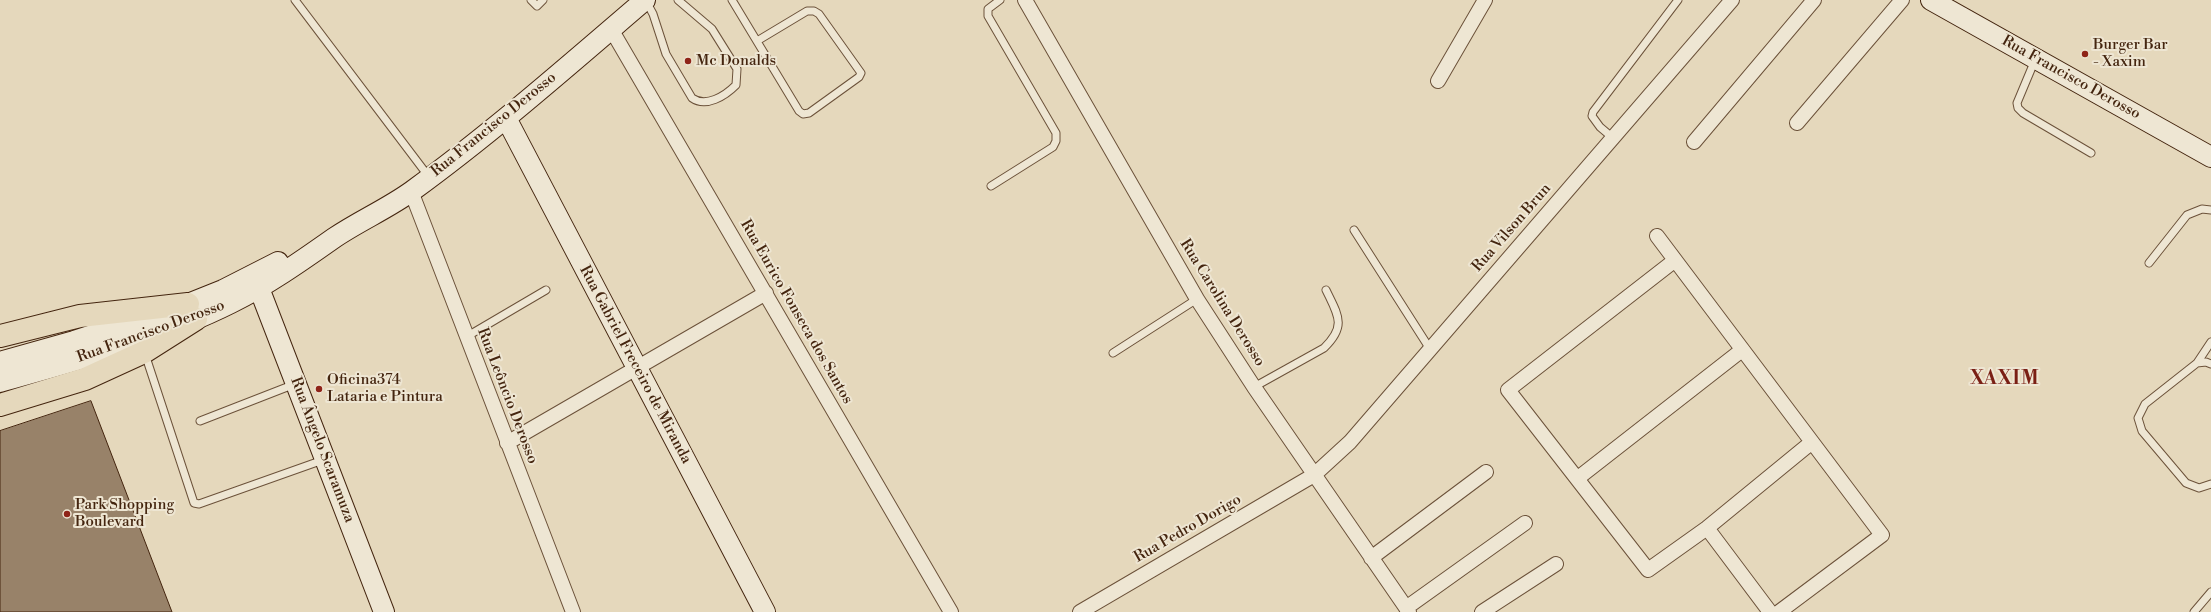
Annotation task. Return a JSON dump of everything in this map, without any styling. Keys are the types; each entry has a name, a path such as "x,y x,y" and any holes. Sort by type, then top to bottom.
{"highway":[{"path":"0,336 80,316 192,312"},
{"path":"0,405 85,379 144,352 192,312"}],"main road":[{"name":"Rua Francisco Derosso","path":"1931,0 2211,157"},
{"name":"Rua Francisco Derosso","path":"0,382 76,351 259,288 301,263 335,238 411,192 506,118 611,29 641,1"},
{"name":"Rua Gabriel Freceiro de Miranda","path":"506,118 636,369 765,612"},
{"name":"Rua Francisco Derosso","path":"192,312 223,290 294,254 335,238"},
{"name":"Rua Ângelo Scaramuza","path":"259,288 297,383 384,612"},
{"name":"Rua Francisco Derosso","path":"0,362 76,351"}],"street":[{"name":"Rua Carolina Derosso","path":"1025,0 1197,299 1254,387 1407,610"},
{"path":"1438,81 1485,0"},
{"name":"Rua Vilson Brun","path":"1314,475 1350,442 1732,0"},
{"path":"1694,142 1814,0"},
{"path":"1797,123 1902,0"},
{"name":"Rua Eurico Fonseca dos Santos","path":"611,29 766,293 950,612"},
{"name":"Rua Leôncio Derosso","path":"411,192 506,443 573,612"},
{"path":"1657,236 1674,261 1882,536 1779,612"},
{"path":"1674,261 1508,390 1578,478 1648,570 1707,528 1812,442"},
{"path":"506,443 766,293"},
{"path":"1578,478 1742,350"},
{"path":"1371,558 1486,472"},
{"name":"Rua Pedro Dorigo","path":"1080,612 1314,475"},
{"path":"1407,610 1525,523"},
{"path":"1707,528 1770,612"},
{"path":"1482,612 1556,564"}],"lane":[{"path":"295,0 429,178"},
{"path":"531,0 537,6 543,0"},
{"path":"641,1 653,14 666,54 692,98 698,102 706,103 730,91 736,85 737,69 712,29 678,0"},
{"path":"732,0 799,111 803,114 809,113 859,77 861,73 819,14 814,11 807,11 758,41"},
{"path":"991,186 1053,147 1056,141 1056,133 988,16 988,9 1000,0"},
{"path":"1613,138 1594,121 1592,116 1678,0"},
{"path":"2036,58 2018,103 2018,108 2023,114 2092,153"},
{"path":"2149,262 2187,215 2202,209 2211,210"},
{"path":"1354,230 1430,349"},
{"path":"466,337 546,290"},
{"path":"1254,387 1324,348 1332,341 1339,327 1339,319 1326,290"},
{"path":"1112,353 1197,299"},
{"path":"2211,342 2197,363 2145,404 2138,418 2142,431 2186,483 2199,488 2211,484"},
{"path":"144,352 194,503 199,504 326,459"},
{"path":"2197,363 2206,362 2211,364"},
{"path":"200,421 297,383"},
{"path":"2194,612 2211,592"}],"building":[{"name":"Park Shopping Boulevard","path":"91,401 172,612 0,612 0,431"}],"place":[{"name":"Burger Bar - Xaxim","path":"2085,54"},
{"name":"Mc Donalds","path":"688,61"},
{"name":"Oficina374 Lataria e Pintura","path":"319,389"},
{"name":"Park Shopping Boulevard","path":"67,514"}],"district":[{"name":"XAXIM","path":"2005,379"}]}
